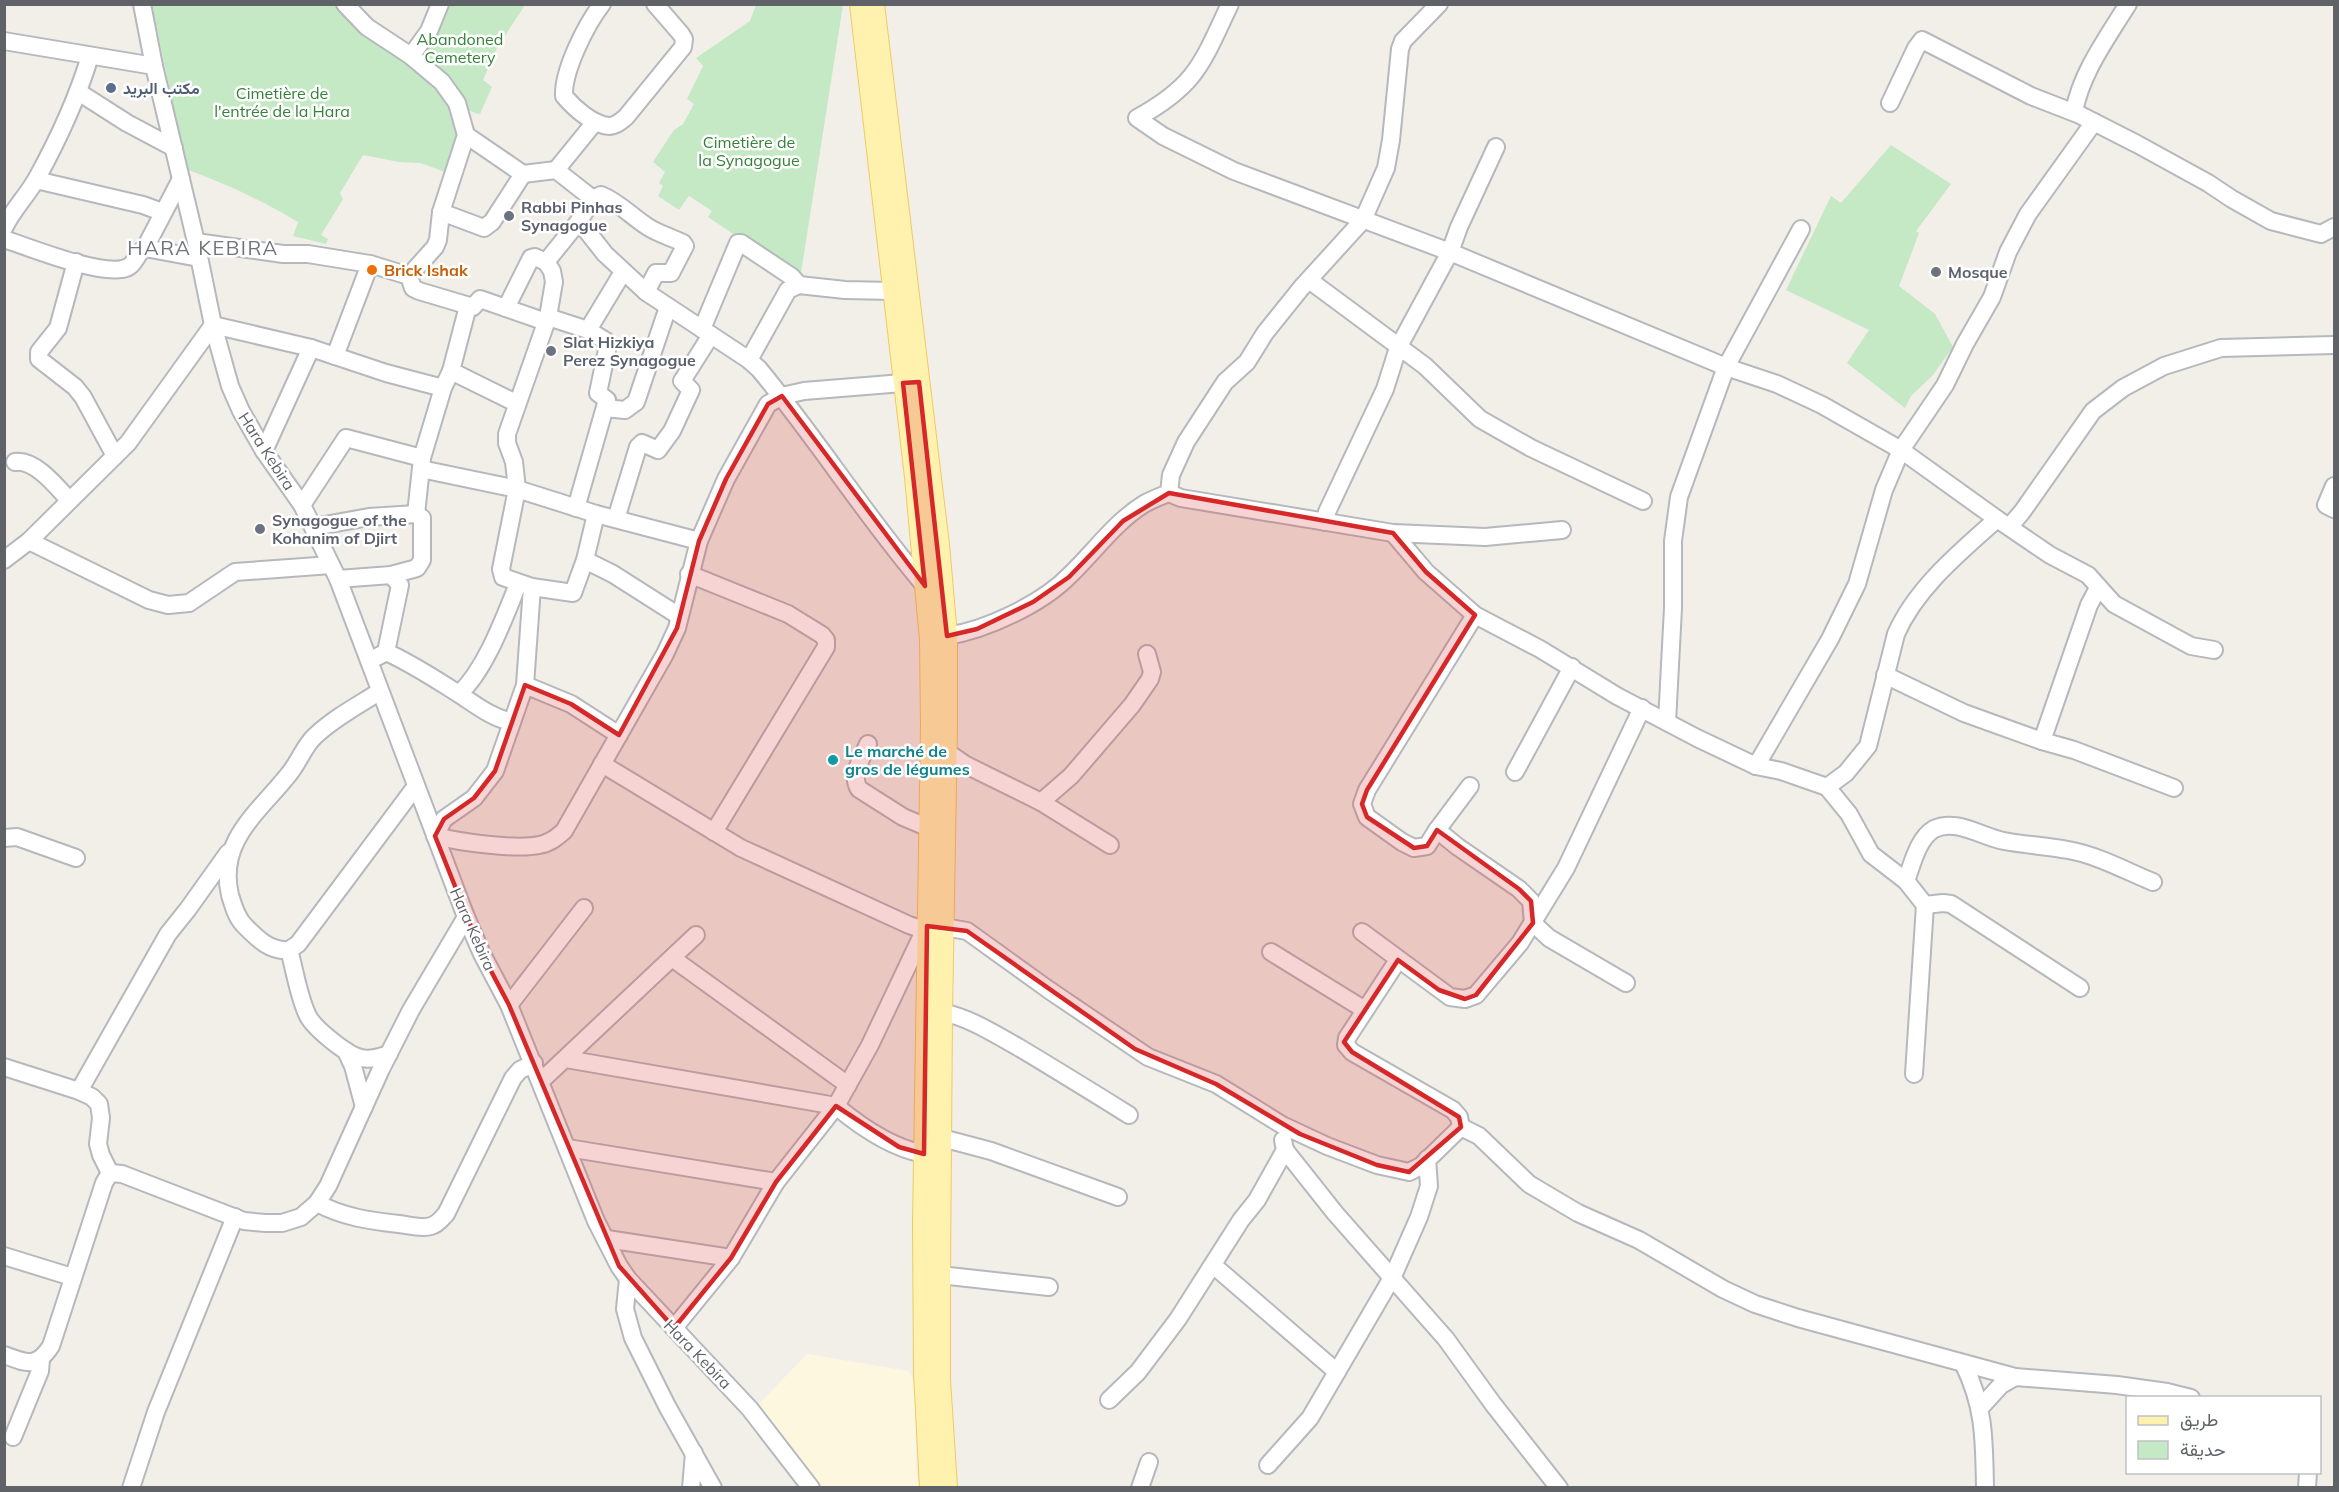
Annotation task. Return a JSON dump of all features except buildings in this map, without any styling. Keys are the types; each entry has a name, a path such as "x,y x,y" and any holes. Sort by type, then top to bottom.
{"main road":[{"path":"860,4 877,91 911,382 930,640 929,828 942,1012 938,1482"},
{"path":"874,4 877,91 892,291 911,382 939,545 947,636 947,752 935,927 924,1154 924,1372 938,1482"}],"street":[{"name":"Hara Kebira","path":"142,4 213,325 230,386 241,411 264,451 302,505 334,572 466,917 482,954 509,1005 534,1063 596,1221 628,1279 750,1409 811,1488"},
{"path":"345,4 367,27 430,69 457,103 466,135 441,212 440,235 435,247 409,276"},
{"path":"411,56 429,30 440,4"},
{"path":"602,4 582,40 563,90 568,102 595,122 609,126 618,124 626,117 683,47 684,39 681,34 655,4"},
{"path":"1230,4 1194,76 1164,103 1137,118 1163,136 1234,171 1450,252 1726,367 1777,384 1822,405 1901,450 2050,555 2088,575 2114,604 2191,646 2214,650"},
{"path":"1169,493 1171,475 1186,442 1225,382 1247,362 1265,333 1363,220 1386,168 1400,49 1403,41 1439,4"},
{"path":"2074,112 2077,93 2100,48 2128,4"},
{"path":"1890,103 1922,40 2031,96 2094,122 2191,173 2261,216 2286,226 2330,234"},
{"path":"4,41 154,66"},
{"path":"7,217 36,180 80,93 90,56"},
{"path":"80,93 127,123 174,148"},
{"path":"466,135 523,174 556,170 595,122"},
{"path":"1756,766 1830,639 1857,584 1884,490 1901,450 1945,385 1992,297 2008,252 2028,214 2094,122"},
{"path":"1325,522 1385,388 1398,348 1450,252 1496,147"},
{"path":"556,170 593,199"},
{"path":"441,212 484,228 492,222 523,174"},
{"path":"146,248 162,212 181,179"},
{"path":"36,180 143,205 162,212"},
{"path":"546,262 579,221 593,199 601,195 658,234 683,243 685,246 675,269 671,273 656,273 646,292"},
{"path":"579,221 623,272 646,292 749,360 782,396 892,548 925,586"},
{"path":"1667,722 1673,608 1673,541 1679,496 1726,367 1802,229"},
{"path":"4,239 97,267 123,269 134,264 141,251 146,248 308,254 370,264 409,276"},
{"path":"616,519 640,445 642,443 658,450 672,431 691,390 682,381 706,332 738,243 783,271 799,285"},
{"path":"507,308 531,258 535,257 546,262 552,271 554,282 547,319 507,434 518,489 501,569 503,577 525,585 573,593 585,560 596,514"},
{"path":"76,262 58,328 39,352 39,359 75,387 115,456"},
{"path":"335,356 370,264"},
{"path":"588,330 623,272"},
{"path":"409,276 413,288 419,291 468,306 475,306 480,299 588,330 606,341 607,350 598,393 607,400 576,508"},
{"path":"1309,280 1435,374 1475,414 1493,427 1531,448 1643,501"},
{"path":"749,360 788,290 799,285 845,290 892,291"},
{"path":"416,514 421,464 443,388 451,371 468,306"},
{"path":"605,408 625,410 636,402 668,307"},
{"path":"4,560 29,541 128,443 213,325 311,348 386,373 443,388"},
{"path":"1827,787 1846,773 1868,746 1896,634 1904,617 1919,596 2028,504 2093,411 2123,388 2164,366 2221,348 2334,345"},
{"path":"264,451 311,348"},
{"path":"451,371 516,403"},
{"path":"525,585 525,685 495,771 474,798 444,819 435,836 452,840 527,847 553,841 564,831 665,654 676,628 699,541 726,479 768,404 782,396 804,391 911,382"},
{"path":"302,505 346,438 421,464 699,541"},
{"path":"15,462 21,461 36,468 49,478 69,500"},
{"path":"2334,486 2326,505 2334,509"},
{"path":"947,636 977,629 1033,602 1069,577 1123,521 1144,505 1169,493 1181,498 1393,533 1485,537 1562,530"},
{"path":"29,541 149,600 168,605 189,603 235,572 334,572 391,575 412,571 420,564 422,518 416,514 369,518 314,527"},
{"path":"1393,533 1426,572 1475,615 1572,667 1617,696 1756,766 1780,771 1827,787 1849,814 1871,854 1906,881 1924,905 1914,1074"},
{"path":"585,560 613,574 679,616"},
{"path":"689,574 788,614 822,635 826,640 826,647 714,832"},
{"path":"369,662 386,652 400,585 391,575"},
{"path":"459,694 486,655 525,585"},
{"path":"2042,741 2089,605 2098,588"},
{"path":"1470,786 1427,846 1414,848 1402,842 1366,817 1362,804 1367,790 1475,615"},
{"path":"386,652 479,708 502,720 512,722"},
{"path":"1041,802 1071,776 1132,705 1150,679 1152,672 1147,654"},
{"path":"1515,772 1572,667"},
{"path":"1885,675 1964,713 2074,750 2174,788"},
{"path":"525,685 571,704 619,735"},
{"path":"80,1091 168,934 260,807 290,773 313,738 335,719 379,692"},
{"path":"1362,932 1439,990 1455,998 1465,999 1476,995 1521,942 1566,868 1642,708"},
{"path":"868,744 855,775 855,783 859,789 903,817 929,828"},
{"path":"947,752 966,765 1041,802 1110,846"},
{"path":"602,764 741,848 804,878 918,928 935,927 966,931 1135,1049 1163,1064 1216,1084 1282,1125 1327,1146 1392,1170 1408,1172 1421,1166 1461,1127"},
{"path":"232,848 227,862 228,887 238,919 263,943 281,951 289,951 298,944 416,786"},
{"path":"1906,881 1927,835 1946,825 1966,828 2002,841 2070,850 2153,882"},
{"path":"1437,830 1520,889 1531,901 1533,922 1549,938 1626,983"},
{"path":"4,838 17,837 76,858"},
{"path":"1924,905 1951,904 2080,988"},
{"path":"509,1005 584,908"},
{"path":"110,1173 122,1174 244,1221 282,1223 301,1217 317,1203 328,1186 411,1010 466,917"},
{"path":"674,1328 731,1258 776,1182 836,1106 935,927"},
{"path":"541,1081 696,935"},
{"path":"289,951 308,1017 346,1051 358,1058 367,1059 389,1054"},
{"path":"1270,952 1365,1010"},
{"path":"672,958 848,1085"},
{"path":"1398,960 1347,1038 1346,1045 1352,1052 1453,1110 1459,1117 1461,1127"},
{"path":"942,1012 976,1024 1129,1116"},
{"path":"346,1051 353,1066 364,1107"},
{"path":"566,1059 836,1106 852,1119 899,1147 924,1154"},
{"path":"317,1203 330,1210 370,1221 419,1227 429,1227 437,1223 446,1214 513,1078 520,1070 534,1063"},
{"path":"4,1067 80,1091 92,1097 99,1104 101,1118 98,1144 110,1173"},
{"path":"1109,1400 1138,1372 1178,1320 1241,1220 1257,1200 1284,1150 1282,1125"},
{"path":"1461,1127 1479,1136 1529,1184 1578,1213 1639,1239 1731,1293 1755,1304 1964,1365 2015,1377 2116,1385 2184,1396"},
{"path":"942,1138 991,1151 1118,1197"},
{"path":"568,1148 776,1182"},
{"path":"1284,1150 1335,1213 1446,1339 1493,1404 1559,1488"},
{"path":"1268,1465 1310,1418 1392,1276 1419,1217 1429,1186 1427,1160"},
{"path":"13,1437 40,1371 41,1359 51,1346 72,1277 89,1235 104,1183 110,1173"},
{"path":"131,1488 156,1412 235,1217"},
{"path":"607,1239 731,1258"},
{"path":"4,1256 72,1277"},
{"path":"1213,1265 1337,1372"},
{"path":"940,1275 1048,1287"},
{"path":"628,1279 625,1309 633,1338 667,1406 713,1488"},
{"path":"4,1355 25,1362 41,1359"},
{"path":"1964,1365 1977,1392 1980,1408 1983,1427 1985,1488"},
{"path":"1980,1408 1991,1393 2015,1377"},
{"path":"691,1488 694,1452"},
{"path":"1140,1488 1149,1462"}],"highlighted area":[{"path":"919,382 947,636 977,629 1033,602 1069,577 1123,521 1169,493 1393,533 1426,572 1475,615 1367,790 1362,804 1367,817 1414,848 1427,846 1437,830 1519,889 1531,901 1533,923 1476,995 1465,999 1439,990 1398,960 1344,1042 1352,1052 1459,1117 1461,1127 1409,1172 1377,1165 1300,1134 1216,1084 1135,1049 967,931 927,926 924,1154 899,1147 836,1106 776,1182 731,1258 674,1328 619,1266 509,1005 482,954 435,836 444,819 474,798 495,771 525,685 571,704 619,735 677,628 699,541 726,479 768,404 782,396 925,586 903,383"}],"shaded area":[{"path":"807,1354 908,1371 915,1381 916,1471 919,1487 819,1487 757,1406"}],"green space":[{"name":"Cimetière de l'entrée de la Hara","path":"152,5 342,5 418,65 451,105 458,135 445,172 421,163 399,162 363,155 340,193 343,199 321,235 328,239 326,244 293,236 298,222 243,193 186,169"},
{"name":"Abandoned Cemetery","path":"444,5 525,5 497,48 483,80 492,87 480,114 472,112 455,99 418,56"},
{"name":"Cimetière de la Synagogue","path":"756,5 843,5 800,279 708,217 712,211 689,196 679,210 658,196 663,186 659,183 665,172 653,162 674,130 683,124 694,104 687,99 703,66 696,58 750,21"},
{"path":"1891,145 1951,184 1916,231 1919,233 1899,286 1935,314 1953,347 1932,376 1911,396 1905,408 1847,363 1869,330 1786,290 1831,196 1841,203"}],"place":[{"name":"مكتب البريد","path":"111,88"},
{"name":"Rabbi Pinhas Synagogue","path":"509,216"},
{"name":"Brick Ishak","path":"372,270"},
{"name":"Mosque","path":"1936,272"},
{"name":"Slat Hizkiya Perez Synagogue","path":"551,351"},
{"name":"Synagogue of the Kohanim of Djirt","path":"260,529"},
{"name":"Le marché de gros de légumes","path":"833,760"}],"district":[{"name":"HARA KEBIRA","path":"203,248"}]}
